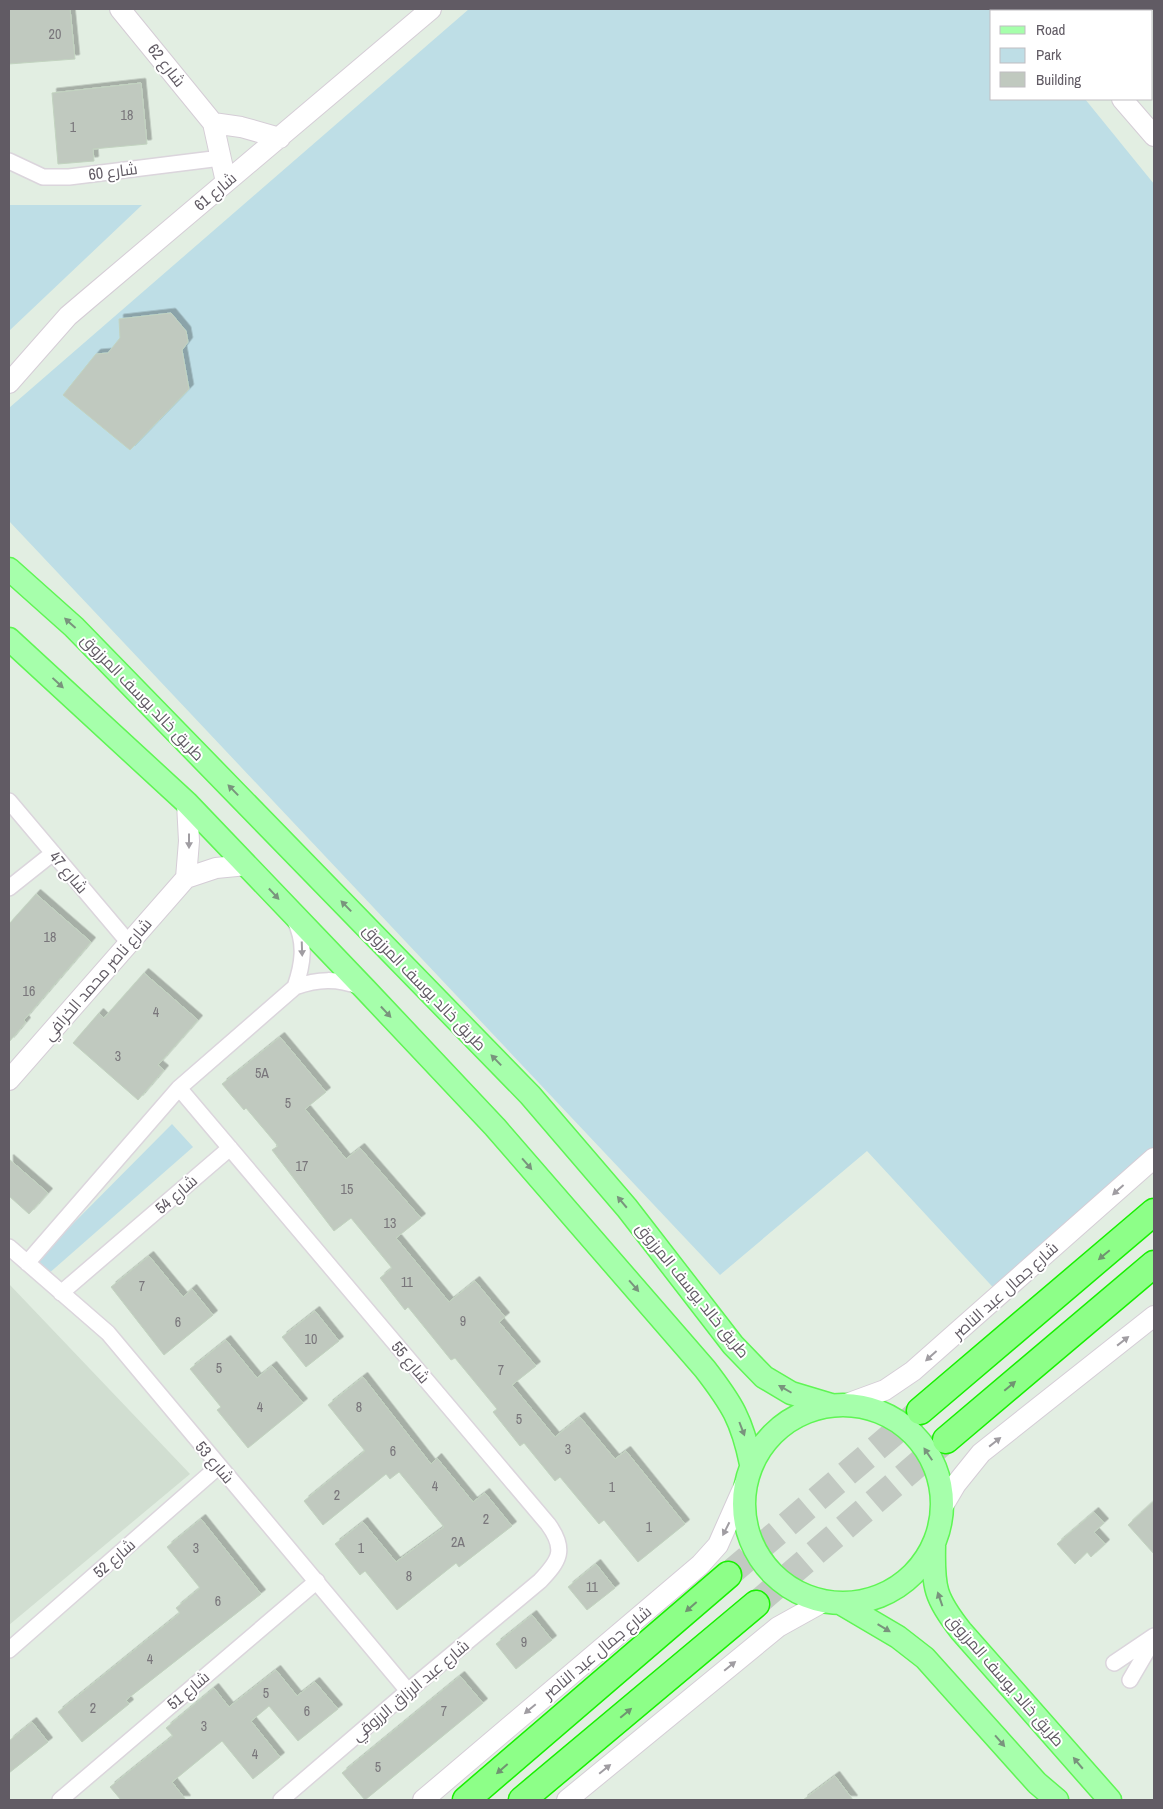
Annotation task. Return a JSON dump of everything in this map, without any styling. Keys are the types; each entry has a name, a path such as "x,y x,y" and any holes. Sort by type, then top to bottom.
{"highway":[{"path":"920,1411 1154,1212"},
{"path":"946,1440 1154,1264"},
{"name":"شارع جمال عبد الناصر","path":"466,1800 728,1575"},
{"path":"522,1800 756,1604"}],"main road":[{"name":"شارع 62","path":"120,9 212,123 226,182"},
{"name":"شارع 61","path":"9,382 68,316 431,9"},
{"path":"1123,100 1154,136"},
{"path":"212,123 241,127 280,138"},
{"name":"طريق خالد يوسف المرزوق","path":"9,568 74,627 530,1095 627,1208 733,1345 758,1370 791,1393 838,1405 879,1411 910,1430 932,1458 942,1491 941,1526 934,1546 933,1578 943,1607 961,1631 1110,1800"},
{"path":"9,639 187,803 247,865 495,1127 705,1369 730,1403 744,1431 748,1474 744,1515 752,1545 769,1572 794,1591 832,1603 898,1636 925,1658 1042,1792 1057,1800"},
{"path":"186,878 189,841 187,803"},
{"name":"شارع ناصر محمد الخرافي","path":"9,1080 186,878 216,868 247,865"},
{"name":"شارع جمال عبد الناصر","path":"838,1405 885,1390 913,1371 1154,1158"},
{"path":"943,1506 956,1484 981,1453 1154,1316"},
{"path":"748,1474 765,1442 784,1424 806,1412 838,1405"},
{"name":"شارع جمال عبد الناصر","path":"422,1800 700,1565 718,1545 748,1474"},
{"path":"567,1800 778,1627 832,1603 870,1600 896,1588 919,1570 934,1546"}],"street":[{"name":"شارع 60","path":"9,160 43,177 69,177 221,158"},
{"name":"شارع 47","path":"9,801 129,942"},
{"path":"9,888 53,853"},
{"path":"291,913 300,930 303,950 301,969 295,987"},
{"path":"27,1263 179,1088 295,987 312,981 330,979 348,982 365,989"},
{"path":"179,1088 230,1148"},
{"name":"شارع 54","path":"61,1293 230,1148"},
{"name":"شارع 55","path":"230,1148 554,1532 559,1542 557,1564 540,1581"},
{"name":"شارع 53","path":"9,1247 108,1333 408,1690"},
{"name":"شارع 52","path":"9,1650 219,1466"},
{"name":"شارع 51","path":"60,1800 317,1580"},
{"name":"شارع عبد الرزاق الرزوقي","path":"281,1800 408,1690 540,1581"},
{"path":"1114,1663 1154,1636"},
{"path":"1130,1680 1154,1640"}],"shaded area":[{"path":"9,1284 190,1474 9,1625"}],"green space":[{"path":"469,9 1011,9 990,10 990,100 1086,100 1154,184 1154,1169 1001,1296 867,1151 720,1275 9,521 9,408"},
{"path":"9,205 142,205 9,331"},
{"path":"172,1124 193,1147 47,1275 34,1263"}],"building":[{"path":"9,9 70,9 75,59 9,64"},
{"path":"141,83 147,144 93,149 94,161 58,164 52,93"},
{"path":"171,313 186,331 188,342 182,350 189,389 130,450 63,395 96,354 108,353 120,338 119,319"},
{"path":"36,894 91,942 24,1020 26,1022 9,1042 9,924"},
{"path":"144,973 198,1020 158,1065 164,1070 138,1100 73,1043 99,1013 104,1018"},
{"path":"280,1037 326,1092 305,1109 346,1159 360,1148 421,1218 396,1238 449,1302 475,1281 505,1317 499,1322 536,1366 512,1385 555,1437 580,1417 615,1459 626,1451 685,1524 638,1562 604,1520 599,1524 560,1477 555,1481 524,1443 520,1446 493,1412 497,1409 455,1358 451,1360 408,1307 405,1310 380,1278 392,1268 351,1218 334,1231 272,1150 278,1146 246,1108 244,1110 222,1084"},
{"path":"9,1159 48,1193 29,1214 9,1196"},
{"path":"149,1256 183,1297 192,1289 213,1315 164,1355 111,1287"},
{"path":"315,1311 339,1341 306,1367 282,1337"},
{"path":"226,1340 257,1378 272,1366 303,1403 248,1448 217,1410 221,1407 190,1369"},
{"path":"363,1377 431,1464 437,1458 473,1502 485,1493 512,1526 459,1567 456,1563 397,1610 365,1571 360,1575 335,1544 363,1522 396,1562 444,1527 399,1472 390,1479 386,1474 323,1525 304,1501 365,1451 328,1405"},
{"path":"1154,1501 1154,1554 1128,1525"},
{"path":"1094,1512 1104,1523 1094,1532 1105,1544 1091,1557 1087,1552 1075,1564 1057,1544"},
{"path":"201,1519 261,1594 126,1700 129,1704 82,1742 58,1712 180,1613 176,1608 200,1588 167,1547"},
{"path":"596,1564 615,1588 587,1610 568,1587"},
{"path":"532,1615 552,1640 516,1669 496,1644"},
{"path":"276,1670 297,1696 315,1682 338,1709 298,1741 269,1706 251,1721 280,1757 253,1779 222,1741 172,1782 186,1800 121,1800 110,1787 173,1736 166,1728 214,1688 229,1707"},
{"path":"460,1676 483,1703 365,1800 342,1773"},
{"path":"32,1722 48,1742 9,1773 9,1741"},
{"path":"835,1776 853,1800 803,1800"}],"tunnel":[{"path":"728,1575 920,1411"},
{"path":"756,1604 946,1440"}]}
